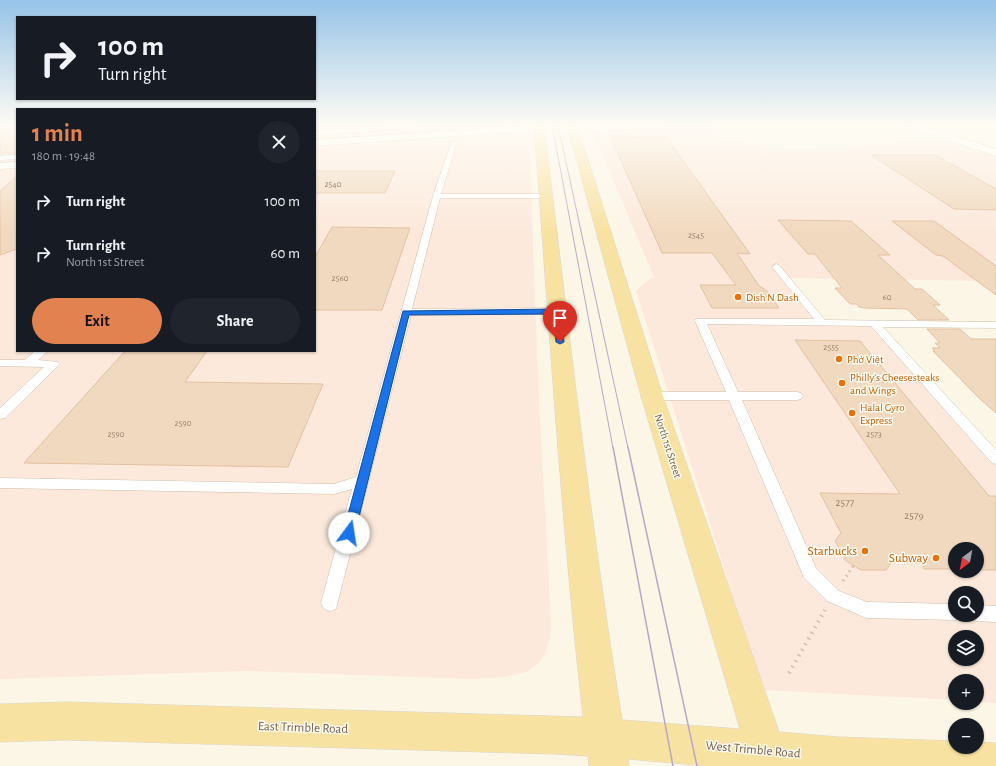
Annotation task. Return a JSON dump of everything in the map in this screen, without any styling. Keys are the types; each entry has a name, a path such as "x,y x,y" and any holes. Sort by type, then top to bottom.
{"main road":[{"path":"543,161 557,312 594,656 607,752"},
{"name":"North 1st Street","path":"583,161 652,396 768,759"},
{"name":"East Trimble Road","path":"0,723 67,721 607,752"},
{"name":"West Trimble Road","path":"607,752 768,759 838,757 996,763"}],"lane":[{"path":"330,603 406,312 437,196 448,161"},
{"path":"437,196 547,196"},
{"path":"776,267 822,322"},
{"path":"406,312 557,312"},
{"path":"948,612 866,610 833,596 810,574 734,396 700,321 996,325"},
{"path":"874,323 996,459"},
{"path":"28,363 41,352"},
{"path":"0,363 54,364 0,415"},
{"path":"652,396 797,396"},
{"path":"0,483 334,489 362,480"},
{"path":"984,613 996,614"}],"path":[{"path":"789,673 833,596 854,565"}],"shaded area":[{"path":"0,161 16,161 16,352 316,352 316,161 530,161 538,384 551,623 550,638 545,654 538,664 526,672 505,677 472,679 250,671 0,679"},
{"path":"605,161 996,161 996,281 786,278 822,322 874,323 996,459 996,703 984,702 984,674 948,674 948,700 763,690 636,291 649,279 654,277"}],"building":[{"path":"621,161 683,161 750,254 737,253 759,286 766,290 779,308 712,308 700,285 736,285 712,253 662,253"},
{"path":"880,161 945,161 996,189 996,210 954,209"},
{"path":"316,171 395,171 385,193 316,193"},
{"path":"16,177 16,249 0,255 0,191"},
{"path":"778,220 851,221 890,255 878,255 915,289 922,289 940,305 933,305 949,320 918,320 907,309 865,308 859,307 857,304 850,304 835,288 842,288 815,254 808,254"},
{"path":"892,221 934,221 996,266 996,295 943,256 936,255"},
{"path":"332,227 410,228 382,310 316,310 316,255"},
{"path":"927,329 960,329 971,339 996,339 996,413 980,399 933,351 935,351 932,348 940,348 935,343 940,343"},
{"path":"795,340 860,341 989,496 996,496 996,570 984,570 984,542 948,542 948,569 924,569 921,563 892,562 886,570 861,570 846,561 835,541 841,533 820,493 900,494"},
{"path":"124,352 206,352 185,382 323,384 288,467 24,463"}],"tram line":[{"path":"559,161 613,448"},
{"path":"566,161 628,448"},
{"path":"613,447 673,766"},
{"path":"628,447 697,766"}],"place":[{"name":"Dish N Dash","path":"738,297"},
{"name":"Phở Việt","path":"839,359"},
{"name":"Philly’s Cheesesteaks and Wings","path":"842,383"},
{"name":"Halal Gyro Express","path":"852,413"},
{"name":"Starbucks","path":"865,551"},
{"name":"Subway","path":"936,558"}],"route":[{"path":"349,533 406,312 557,312 560,342"}]}
